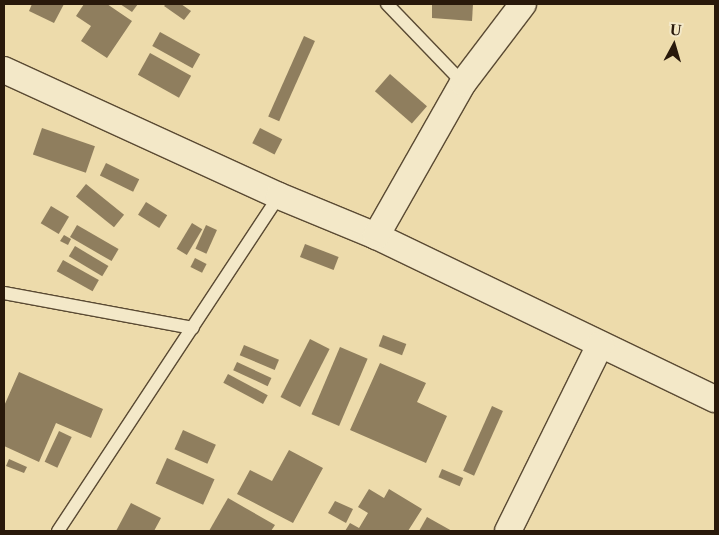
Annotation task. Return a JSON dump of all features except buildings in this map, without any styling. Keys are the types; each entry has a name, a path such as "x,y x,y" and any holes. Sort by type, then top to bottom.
{"street":[{"path":"376,236 463,83 523,4"},
{"path":"4,70 279,196 376,236 715,399"},
{"path":"508,531 600,345"}],"lane":[{"path":"387,4 463,83"},
{"path":"58,531 279,196"},
{"path":"4,293 192,328"}]}
